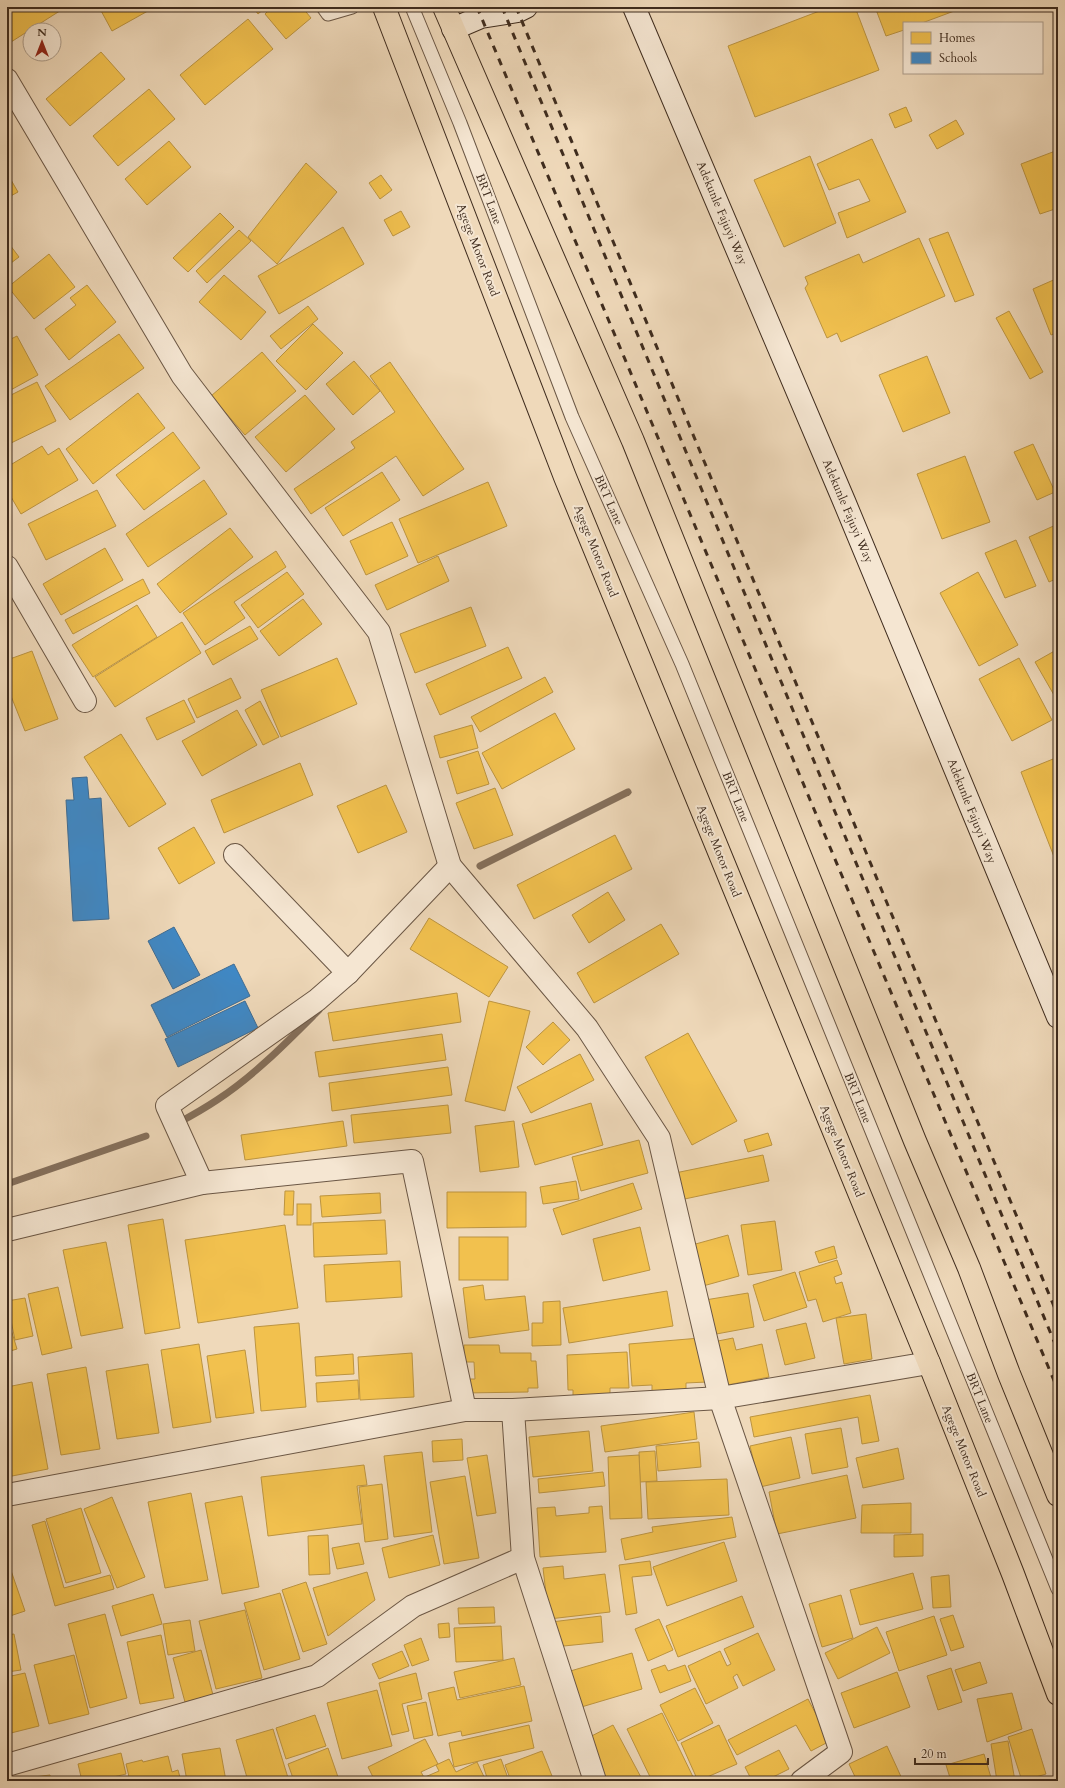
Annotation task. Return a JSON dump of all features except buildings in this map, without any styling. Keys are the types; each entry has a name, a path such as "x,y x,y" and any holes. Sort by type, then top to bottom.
{"highway":[{"name":"Agege Motor Road","path":"384,7 566,477 929,1363 1013,1574 1058,1694"},
{"path":"444,7 633,441 915,1141 969,1268 1009,1374 1058,1495"}],"street":[{"path":"453,29 481,17 518,11 526,7"},
{"name":"Adekunle Fajuyi Way","path":"634,7 844,501 1058,1017"},
{"path":"7,80 182,375 379,632 450,866 587,1028 659,1138 720,1398 841,1752 801,1781"},
{"path":"7,567 85,701"},
{"path":"235,855 348,973"},
{"path":"202,1183 167,1106 318,1000 348,973 450,866"},
{"path":"7,1230 202,1183 412,1161 465,1410"},
{"path":"7,1495 465,1410 513,1410 720,1398 929,1363"},
{"path":"513,1410 523,1558 595,1781"},
{"path":"7,1765 318,1676 413,1606 523,1558"}],"lane":[{"path":"323,7 328,14 332,14 352,7"},
{"name":"BRT Lane","path":"412,7 460,123 572,417 682,664 1058,1589"}],"waterway":[{"path":"480,866 628,792"},
{"path":"178,1123 212,1103 244,1080 270,1058 319,1010"},
{"path":"7,1184 146,1136"}],"railway":[{"path":"477,7 1058,1390"},
{"path":"502,7 1058,1351"},
{"path":"516,7 1058,1316"}]}
